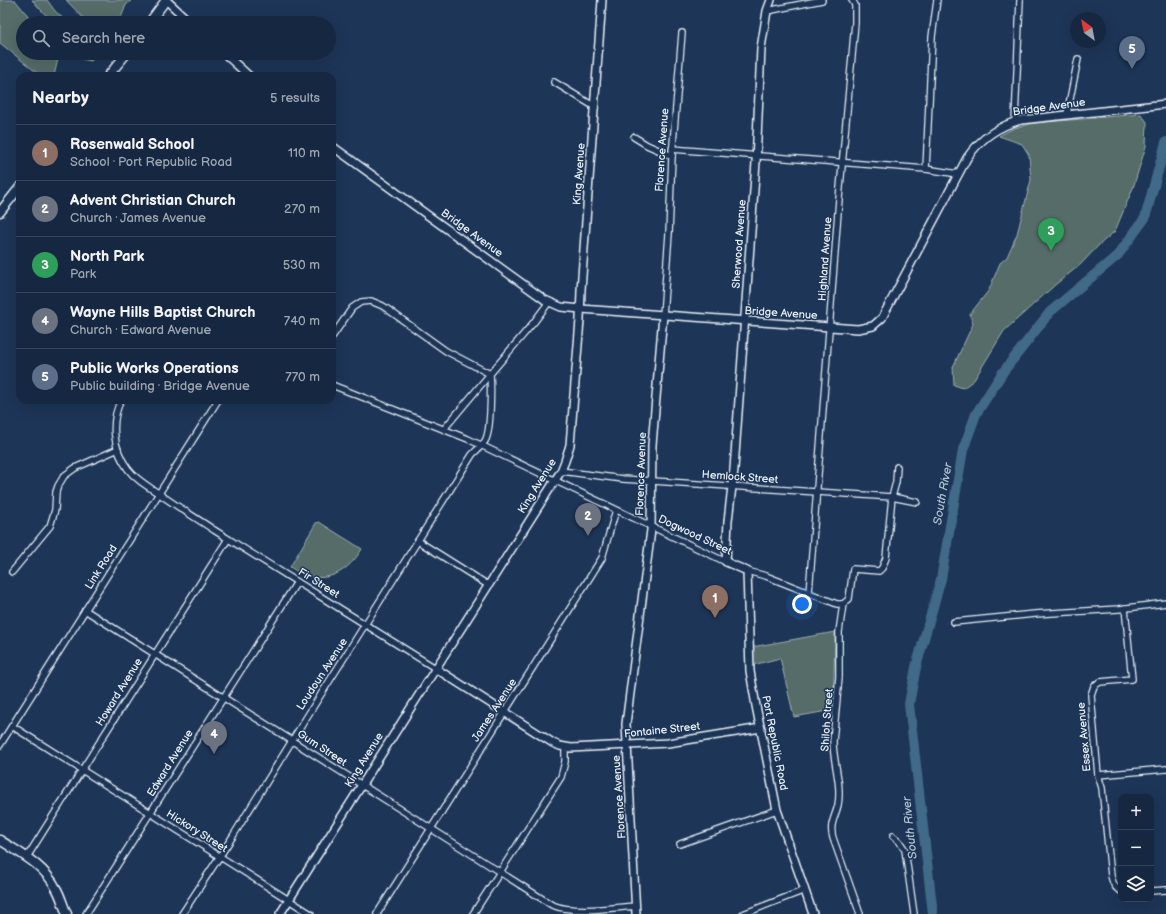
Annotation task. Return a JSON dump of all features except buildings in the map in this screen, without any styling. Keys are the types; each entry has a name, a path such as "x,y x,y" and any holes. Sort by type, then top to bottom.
{"main road":[{"path":"154,16 166,0"},
{"path":"111,72 121,60"},
{"path":"0,212 16,192"},
{"path":"0,840 27,857 41,868 51,879 58,891 67,914"}],"street":[{"path":"166,0 183,16"},
{"name":"King Avenue","path":"280,914 561,471 565,461 570,445 581,309 602,0"},
{"name":"Sherwood Avenue","path":"726,562 756,156 761,48 767,11 771,0"},
{"path":"767,11 822,0"},
{"name":"Highland Avenue","path":"809,593 842,162 855,23 855,5 852,0"},
{"path":"926,169 932,37 937,0"},
{"path":"1015,121 1020,0"},
{"name":"Florence Avenue","path":"636,914 626,724 649,546 652,445 669,234 672,149 682,33"},
{"path":"1067,114 1078,59"},
{"path":"232,60 245,72"},
{"path":"554,82 595,107"},
{"name":"Bridge Avenue","path":"336,149 549,302 561,307 864,329 874,326 882,318 966,158 980,142 997,130 1015,121 1035,117 1166,104"},
{"path":"634,137 672,156"},
{"path":"672,149 926,169 958,174"},
{"path":"336,331 352,308 361,302 371,301 383,306 446,351 490,374"},
{"path":"444,429 549,302"},
{"name":"Loudoun Avenue","path":"182,914 220,857 472,455 486,440 488,432 491,385 490,374"},
{"name":"Dogwood Street","path":"336,387 444,429 555,480 726,562 809,593"},
{"name":"Fir Street","path":"119,404 114,423 114,433 118,449 129,471 144,485 553,743 565,747"},
{"name":"Link Road","path":"0,745 215,404"},
{"path":"12,572 50,526 55,510 56,492 64,476 75,468 118,449"},
{"path":"892,497 896,482 897,467"},
{"name":"Hemlock Street","path":"561,471 623,479 892,497 917,502"},
{"name":"Shiloh Street","path":"860,914 832,838 831,828 839,799 833,741 839,683 839,632 843,604 849,599 853,569 879,571 882,568 886,558 892,497"},
{"name":"James Avenue","path":"377,914 602,558 616,510"},
{"name":"Howard Avenue","path":"27,857 228,539"},
{"path":"418,541 488,585"},
{"name":"Port Republic Road","path":"746,570 750,670 761,728 777,810 813,914"},
{"name":"Edward Avenue","path":"86,914 297,582"},
{"path":"809,593 837,604 843,604"},
{"path":"954,622 1035,614 1125,608 1166,603"},
{"name":"Essex Avenue","path":"1118,889 1113,885 1111,876 1102,788 1098,775 1091,695 1094,686 1100,682 1132,679 1125,608"},
{"name":"Gum Street","path":"85,610 552,905 570,912 636,906"},
{"name":"Hickory Street","path":"12,726 311,914"},
{"name":"Fontaine Street","path":"565,747 586,748 668,743 761,728"},
{"path":"473,914 561,777 565,762 565,747"},
{"path":"1098,775 1166,769"},
{"path":"680,844 777,810"},
{"path":"893,836 899,841 904,850 914,914"},
{"path":"743,914 805,890"},
{"path":"1154,892 1166,890"}],"green space":[{"path":"0,0 15,0 28,16 16,16 16,56 0,43"},
{"path":"32,0 47,0 60,16 47,16"},
{"path":"66,0 132,0 126,5 122,16 81,16"},
{"path":"21,60 58,60 55,72 36,72"},
{"path":"1141,114 1147,122 1146,146 1133,188 1115,231 1080,265 1056,284 1004,331 974,380 963,388 954,385 953,367 973,324 970,314 989,290 1000,263 1007,257 1017,234 1031,180 1029,155 1022,144 999,136 1014,128 1035,123"},
{"path":"319,522 362,549 348,566 339,572 330,576 311,577 290,567 316,523"},
{"path":"835,632 833,710 794,717 780,658 753,665 752,647"}],"waterway":[{"name":"South River","path":"933,914 909,704 916,667 941,579 963,450 976,414 1003,372 1050,312 1118,255 1145,218 1166,142"}],"place":[{"name":"Public Works Operations","path":"1132,69"},
{"name":"North Park","path":"1051,251"},
{"name":"Advent Christian Church","path":"588,536"},
{"name":"Rosenwald School","path":"715,618"},
{"name":"Wayne Hills Baptist Church","path":"214,754"}]}
